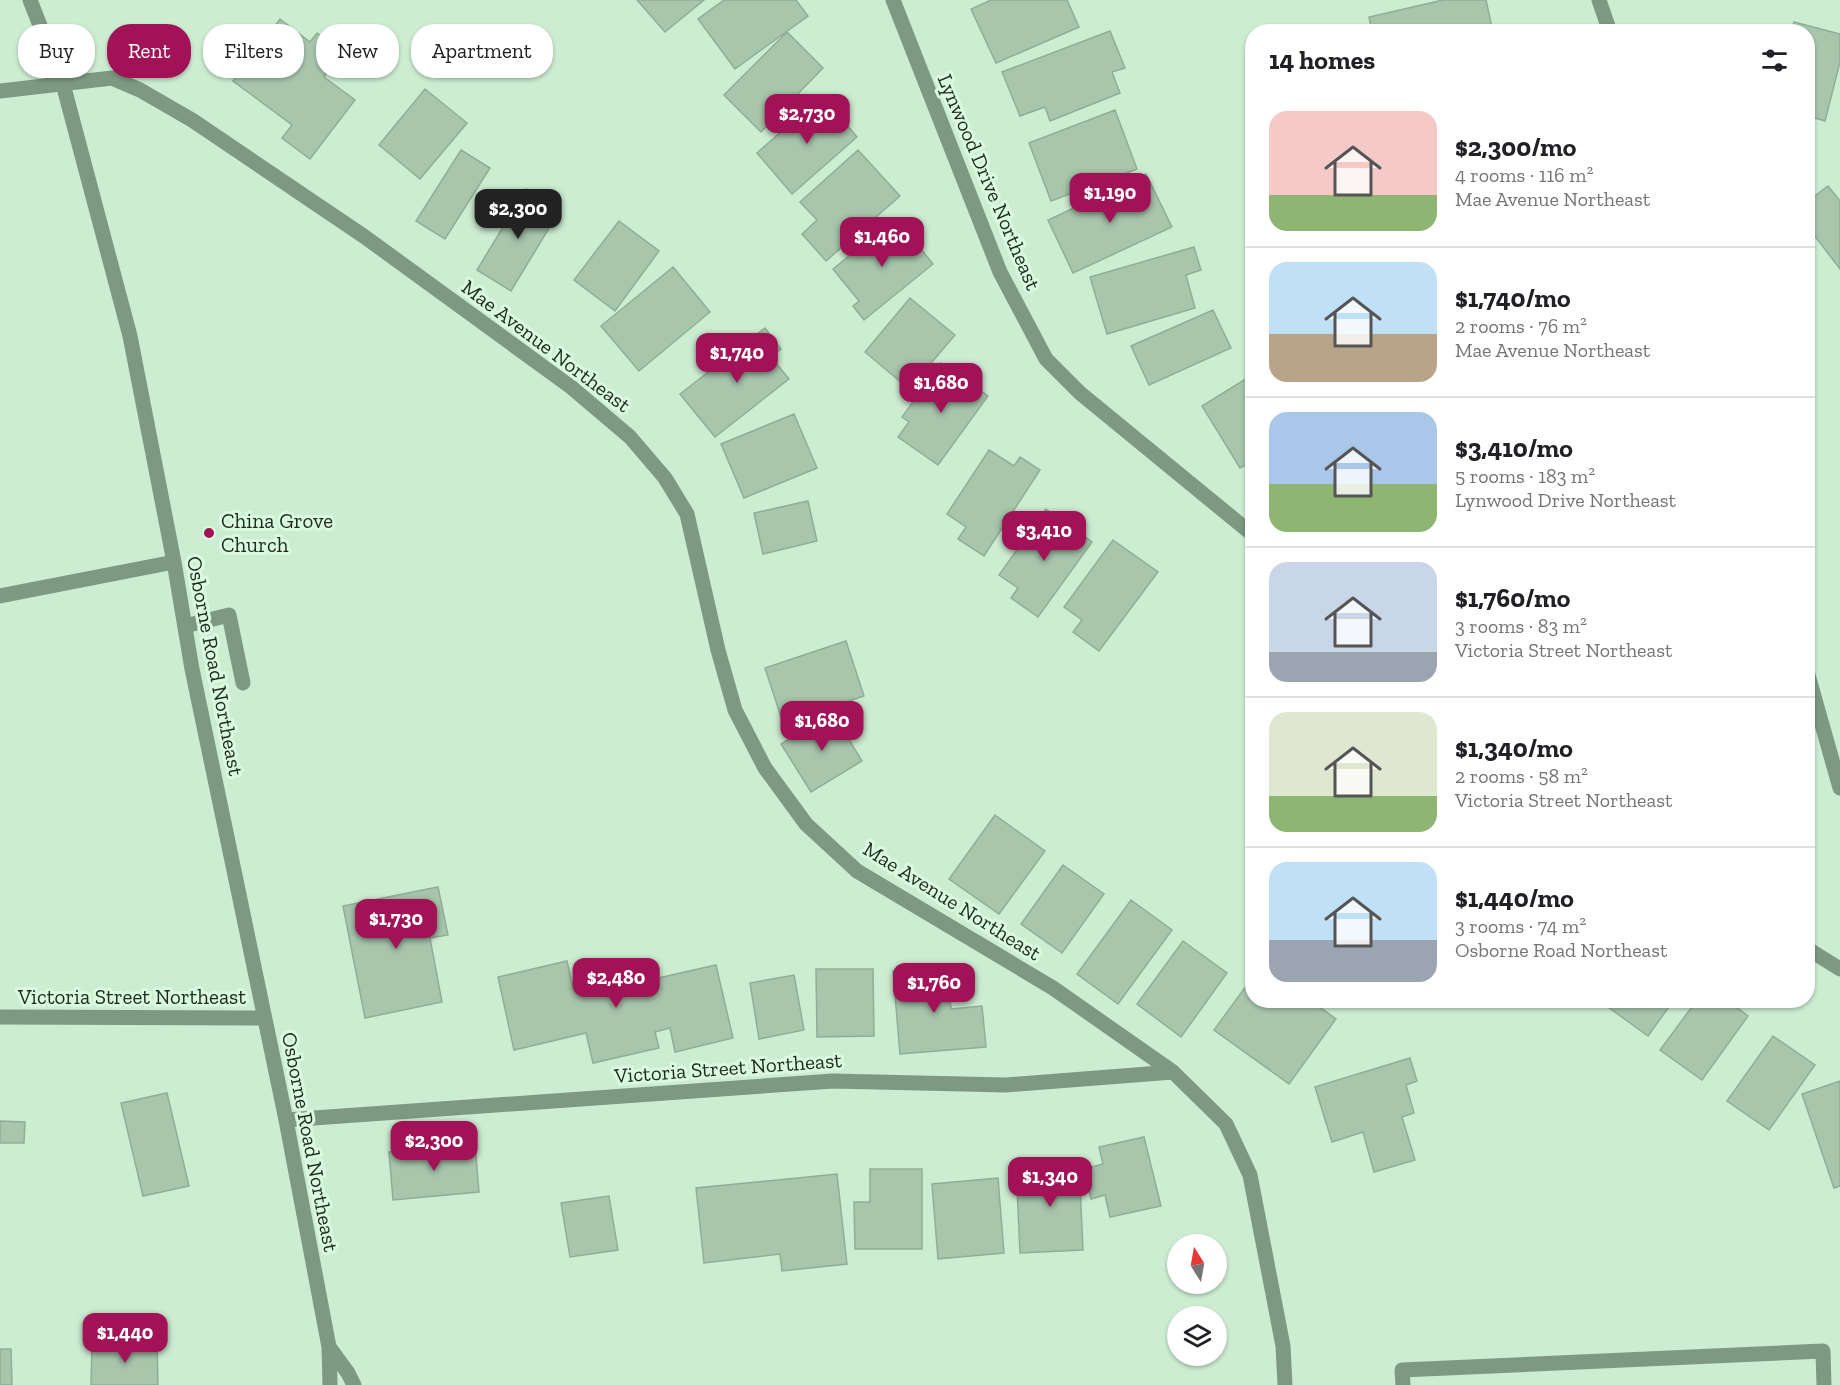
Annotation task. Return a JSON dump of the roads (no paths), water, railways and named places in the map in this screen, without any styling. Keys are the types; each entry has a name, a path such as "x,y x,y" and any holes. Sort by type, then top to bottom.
{"street":[{"name":"Osborne Road Northeast","path":"30,0 63,84 130,336 185,626 286,1120 329,1347 330,1385"},
{"name":"Lynwood Drive Northeast","path":"893,0 1000,272 1047,359 1080,393 1245,528"},
{"path":"1599,0 1607,24"},
{"name":"Mae Avenue Northeast","path":"0,91 112,78 140,90 192,120 365,237 571,387 630,437 665,478 687,514 718,650 735,710 765,768 806,824 857,871 1053,988 1173,1072 1226,1124 1250,1175 1283,1346 1285,1385"},
{"path":"0,596 174,562"},
{"path":"185,626 229,615 243,683"},
{"path":"1815,700 1840,788"},
{"path":"1815,953 1840,969"},
{"name":"Victoria Street Northeast","path":"0,1017 264,1018"},
{"name":"Victoria Street Northeast","path":"286,1120 833,1081 1006,1085 1173,1072"},
{"name":"Osborne Road Northeast","path":"329,1347 354,1385"},
{"path":"1403,1385 1402,1370 1823,1351 1824,1385"}],"place":[{"name":"China Grove Church","path":"209,533"}]}
